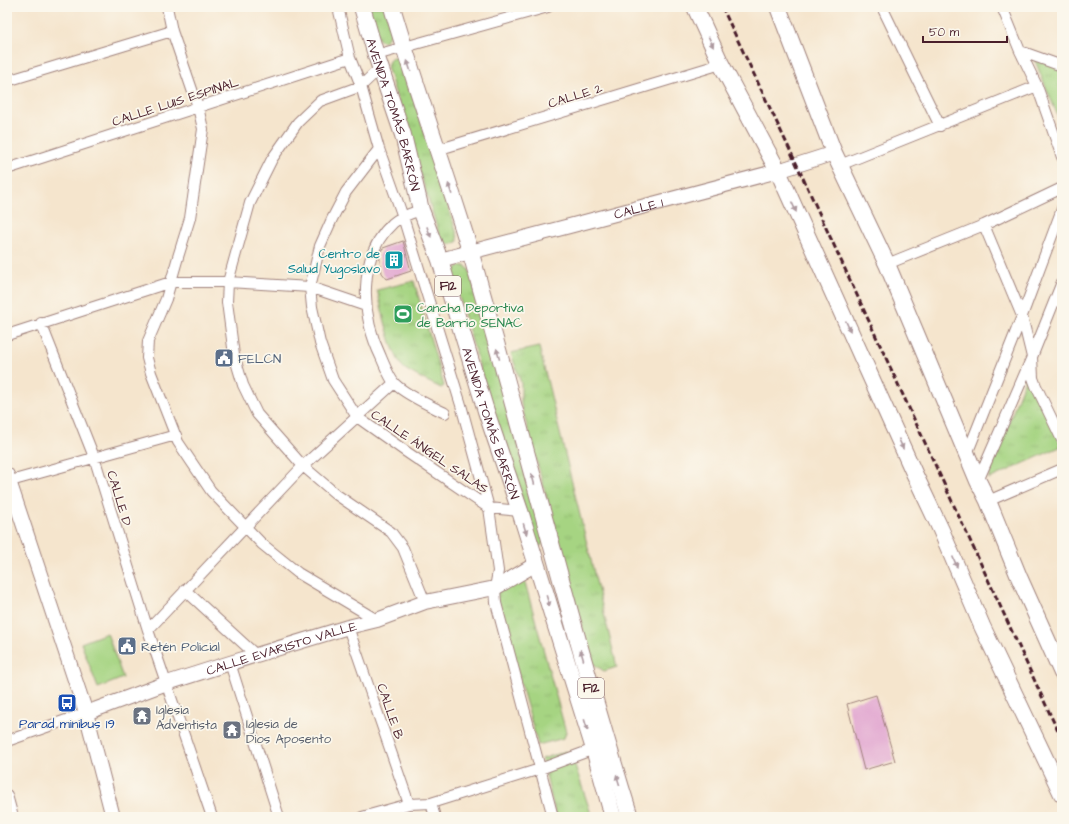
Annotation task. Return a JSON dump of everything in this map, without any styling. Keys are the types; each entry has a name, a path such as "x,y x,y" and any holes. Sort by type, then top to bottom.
{"main road":[{"name":"AVENIDA TOMÁS BARRÓN","path":"362,7 378,61 403,135 421,210 440,260 486,411 520,511 594,749 613,817"},
{"name":"AVENIDA TOMÁS BARRÓN","path":"392,7 403,47 470,252 554,558 630,817"},
{"path":"695,7 721,64 778,172 914,474 941,530 982,626 1062,794"},
{"path":"778,7 837,159 887,264 1019,577 1058,652 1062,673"}],"street":[{"path":"167,7 172,31 198,107 203,129 197,180 190,218 166,299 148,341 147,358 151,373 178,442 211,491 262,544 298,573 377,620"},
{"path":"338,7 350,58 361,86 378,149 403,217 462,405 490,508 498,571 495,588 496,603 553,817"},
{"path":"425,602 403,548 391,532 337,495 303,466 257,414 243,385 234,355 227,302 228,282 250,204 272,159 298,122 320,101 361,86 378,61 403,47 548,7"},
{"path":"882,7 940,126"},
{"path":"1002,7 1020,50 1038,86 1062,157"},
{"path":"7,81 172,31"},
{"path":"1020,50 1062,66"},
{"name":"CALLE LUIS ESPINAL","path":"7,169 350,58"},
{"name":"CALLE 2","path":"437,150 721,64"},
{"path":"837,159 940,126 1038,86"},
{"name":"CALLE ÁNGEL SALAS","path":"378,149 346,192 332,219 320,246 310,287 312,307 320,343 333,380 358,417 490,508 520,511"},
{"name":"CALLE 1","path":"440,260 778,172 837,159"},
{"path":"887,264 984,225 1062,188"},
{"path":"967,454 1022,316 1062,209"},
{"path":"421,210 394,222 378,240 368,270 366,306 369,324 377,349 394,383 415,397 445,413"},
{"path":"984,225 1022,316 1032,357 1033,378 1062,440"},
{"path":"7,335 171,282 228,282 310,287 366,306"},
{"path":"978,481 1032,357 1062,282"},
{"name":"CALLE D","path":"41,323 94,458 148,630 212,817"},
{"path":"148,630 303,466 394,383"},
{"path":"113,817 86,713 8,479 94,458 176,435"},
{"path":"988,501 1062,469"},
{"name":"CALLE EVARISTO VALLE","path":"7,741 167,683 230,663 348,627 377,620 425,602 495,588 536,564 554,558"},
{"path":"185,590 256,655"},
{"name":"CALLE B","path":"348,627 409,804"},
{"path":"230,663 279,817"},
{"path":"362,817 409,804 431,803 540,769 594,749"},
{"path":"7,795 13,817"},
{"path":"431,803 435,817"}],"green space":[{"path":"368,7 385,7 392,33 384,42 378,39"},
{"path":"1033,56 1062,63 1062,126"},
{"path":"392,58 398,58 402,62 457,234 458,241 452,244 445,244 440,237 387,66"},
{"path":"465,266 469,269 544,539 543,544 538,547 506,457 453,276 456,268"},
{"path":"414,281 444,386 441,388 409,372 400,363 388,332 377,290"},
{"path":"539,347 617,667 604,671 592,663 521,404 521,383 511,353"},
{"path":"1028,375 1062,440 1062,446 989,479 989,475"},
{"path":"524,579 566,732 564,738 538,745 493,587"},
{"path":"107,633 123,678 98,688 81,643"},
{"path":"566,751 572,756 592,817 556,817 542,759"}],"building":[{"name":"Centro de Salud Yugoslavo","path":"403,241 411,271 387,279 382,273 379,254 383,248"},
{"path":"876,695 895,761 864,770 847,704"}],"railway":[{"path":"722,7 797,165 1062,740"}],"place":[{"name":"Centro de Salud Yugoslavo","path":"394,260"},
{"name":"Cancha Deportiva de Barrio SENAC","path":"403,314"},
{"name":"FELCN","path":"224,358"},
{"name":"Retén Policial","path":"127,646"},
{"name":"Parad minibus 19","path":"67,703"},
{"name":"Iglesia Adventista","path":"142,716"},
{"name":"Iglesia de Dios Aposento","path":"232,730"}]}
